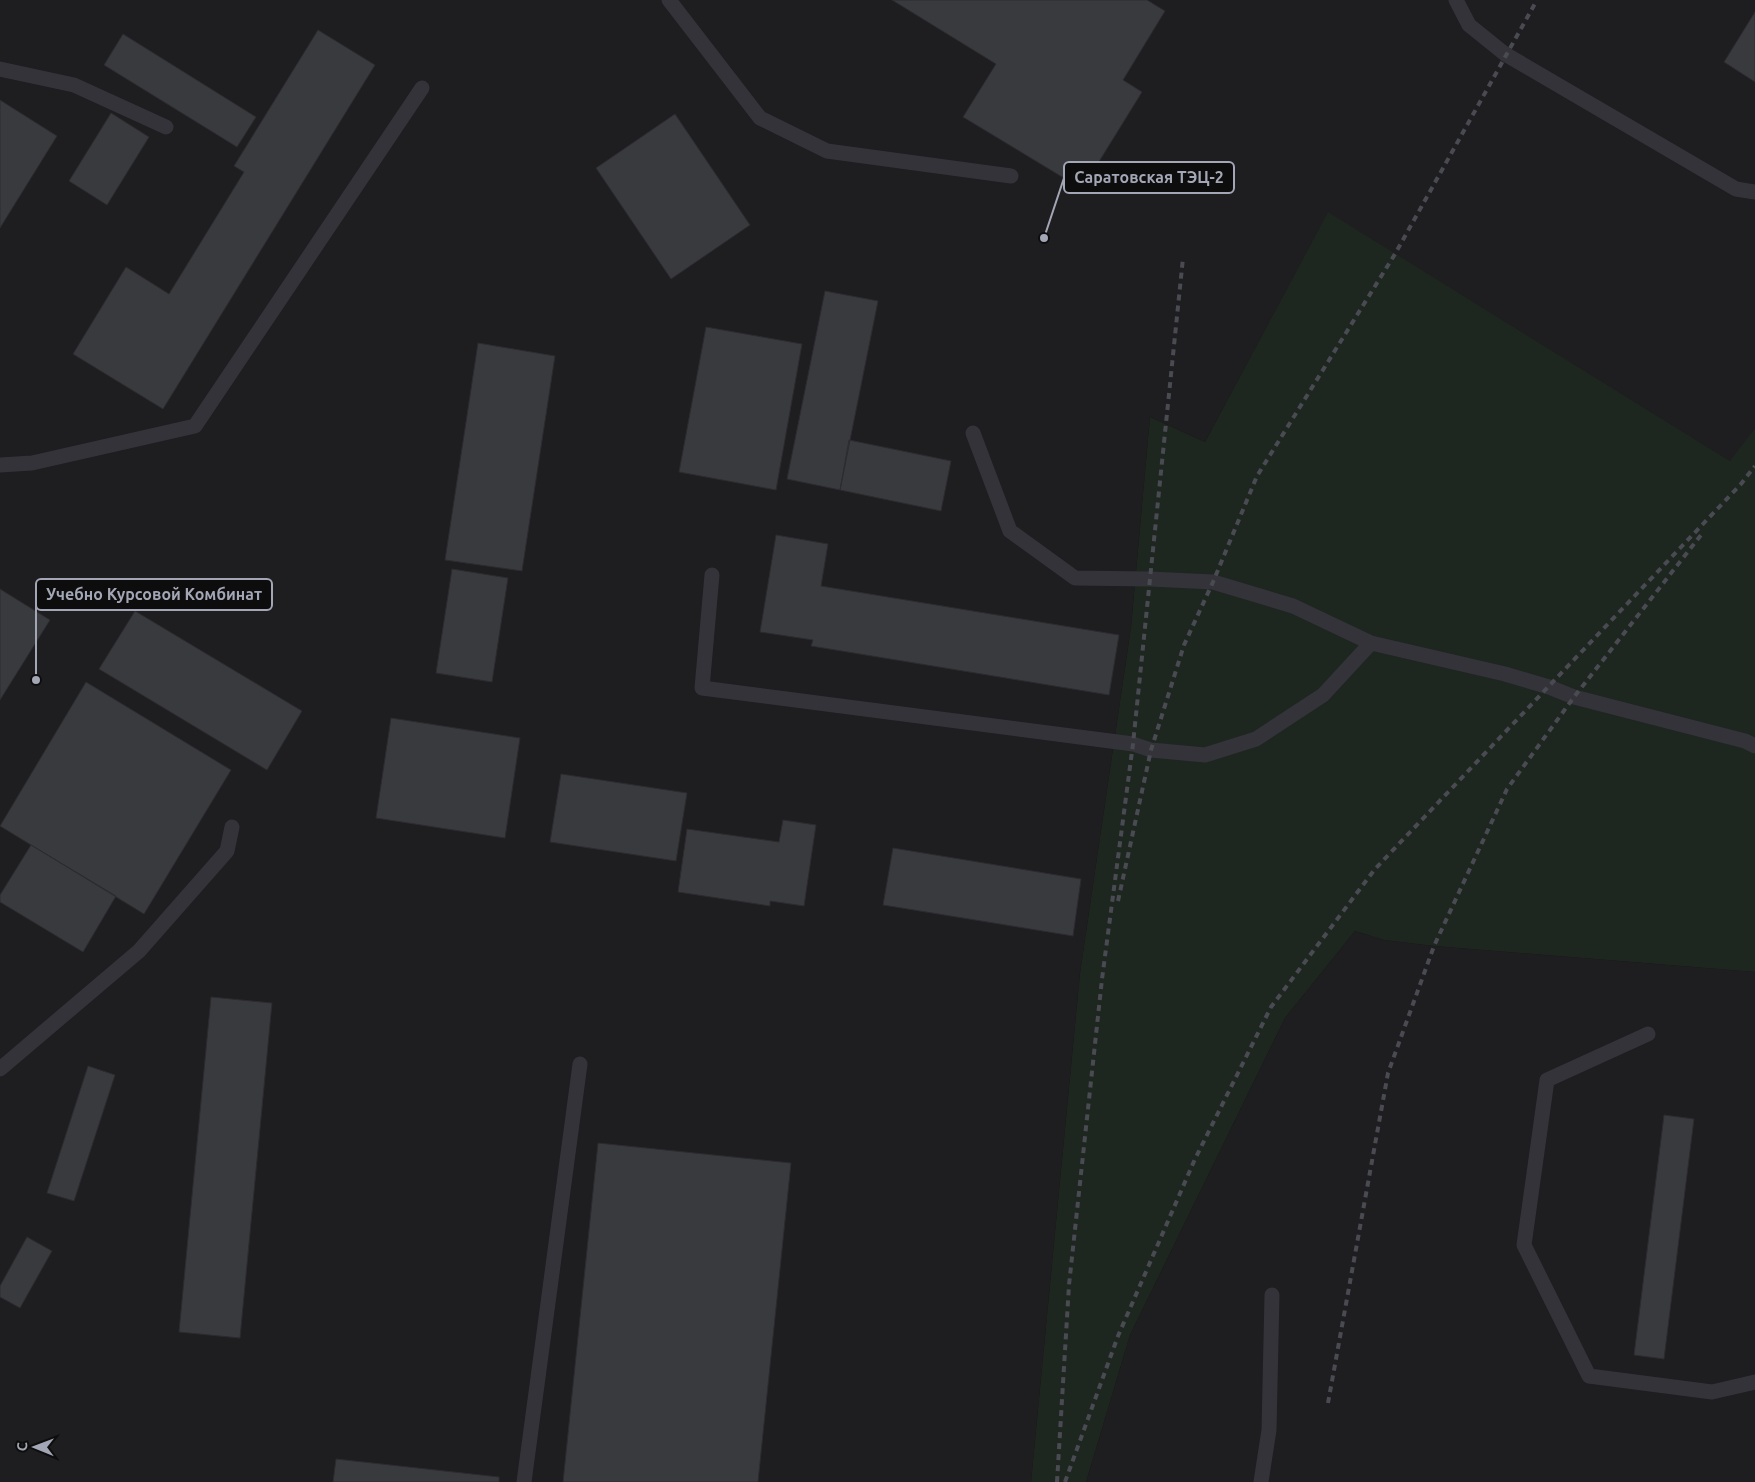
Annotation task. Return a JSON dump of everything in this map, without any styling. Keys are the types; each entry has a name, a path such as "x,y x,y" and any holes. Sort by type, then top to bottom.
{"lane":[{"path":"669,0 760,118 827,151 1010,176"},
{"path":"1456,0 1470,24 1505,54 1736,189 1755,192"},
{"path":"0,69 74,84 166,127"},
{"path":"0,465 32,462 194,426 422,88"},
{"path":"973,433 1010,532 1075,578 1213,582 1293,606 1372,643 1505,674 1549,687 1574,697 1745,741 1755,746"},
{"path":"712,575 702,688 1133,744 1151,750 1205,755 1256,739 1323,695 1372,643"},
{"path":"0,1069 139,951 227,851 232,827"},
{"path":"1648,1034 1547,1080 1524,1245 1589,1376 1712,1392 1755,1382"},
{"path":"524,1482 580,1064"},
{"path":"1261,1482 1269,1430 1272,1295"}],"shaded area":[{"path":"0,0 1755,0 1755,428 1731,462 1328,213 1205,442 1150,417 1131,627 1080,973 1031,1482 0,1482"},
{"path":"1328,212 1730,461 1755,428 1755,972 1434,946 1384,940 1355,931 1285,1018 1130,1335 1086,1482 1031,1482 1080,973 1131,627 1150,417 1205,442"},
{"path":"1355,931 1384,940 1434,946 1755,972 1755,1482 1086,1482 1130,1335 1285,1018"}],"building":[{"path":"892,0 1147,0 1165,11 1123,80 1142,92 1082,189 963,117 996,64"},
{"path":"1755,12 1755,82 1724,62"},
{"path":"318,30 375,65 163,409 73,354 126,267 169,294 244,172 234,166"},
{"path":"123,34 256,117 237,147 104,65"},
{"path":"0,100 57,136 0,228"},
{"path":"111,113 149,137 107,205 69,181"},
{"path":"675,114 750,225 671,279 596,168"},
{"path":"825,291 878,301 840,490 787,479"},
{"path":"706,327 802,344 776,490 679,472"},
{"path":"478,343 555,356 522,571 445,560"},
{"path":"849,440 951,461 941,511 840,490"},
{"path":"776,535 828,544 821,586 1119,635 1109,695 811,646 813,640 760,632"},
{"path":"452,569 508,578 492,682 436,673"},
{"path":"0,589 50,620 0,700"},
{"path":"135,611 302,711 267,770 99,669"},
{"path":"86,682 231,770 144,914 0,826"},
{"path":"391,718 520,738 505,838 376,818"},
{"path":"561,774 687,793 676,861 550,842"},
{"path":"783,820 816,825 804,906 770,901 770,906 678,892 687,829 779,842"},
{"path":"31,845 116,896 83,952 0,902 0,895"},
{"path":"893,848 1081,879 1073,936 883,905"},
{"path":"211,997 272,1003 240,1338 179,1332"},
{"path":"88,1066 115,1075 74,1201 47,1193"},
{"path":"1664,1115 1694,1119 1664,1359 1634,1355"},
{"path":"598,1143 791,1163 758,1482 563,1482"},
{"path":"27,1237 52,1251 20,1308 0,1297 0,1286"},
{"path":"336,1459 499,1477 499,1482 333,1482"}],"railway":[{"path":"1118,901 1151,750 1184,645 1213,582 1257,476 1395,254 1537,0"},
{"path":"1057,1482 1069,1285 1102,979 1133,744 1183,258"},
{"path":"1065,1482 1118,1336 1195,1159 1271,1007 1375,869 1741,484 1755,466"},
{"path":"1328,1403 1388,1073 1434,946 1507,789 1574,697 1701,535"}],"place":[{"name":"Саратовская ТЭЦ-2","path":"1044,238"},
{"name":"Учебно Курсовой Комбинат","path":"36,680"}]}
